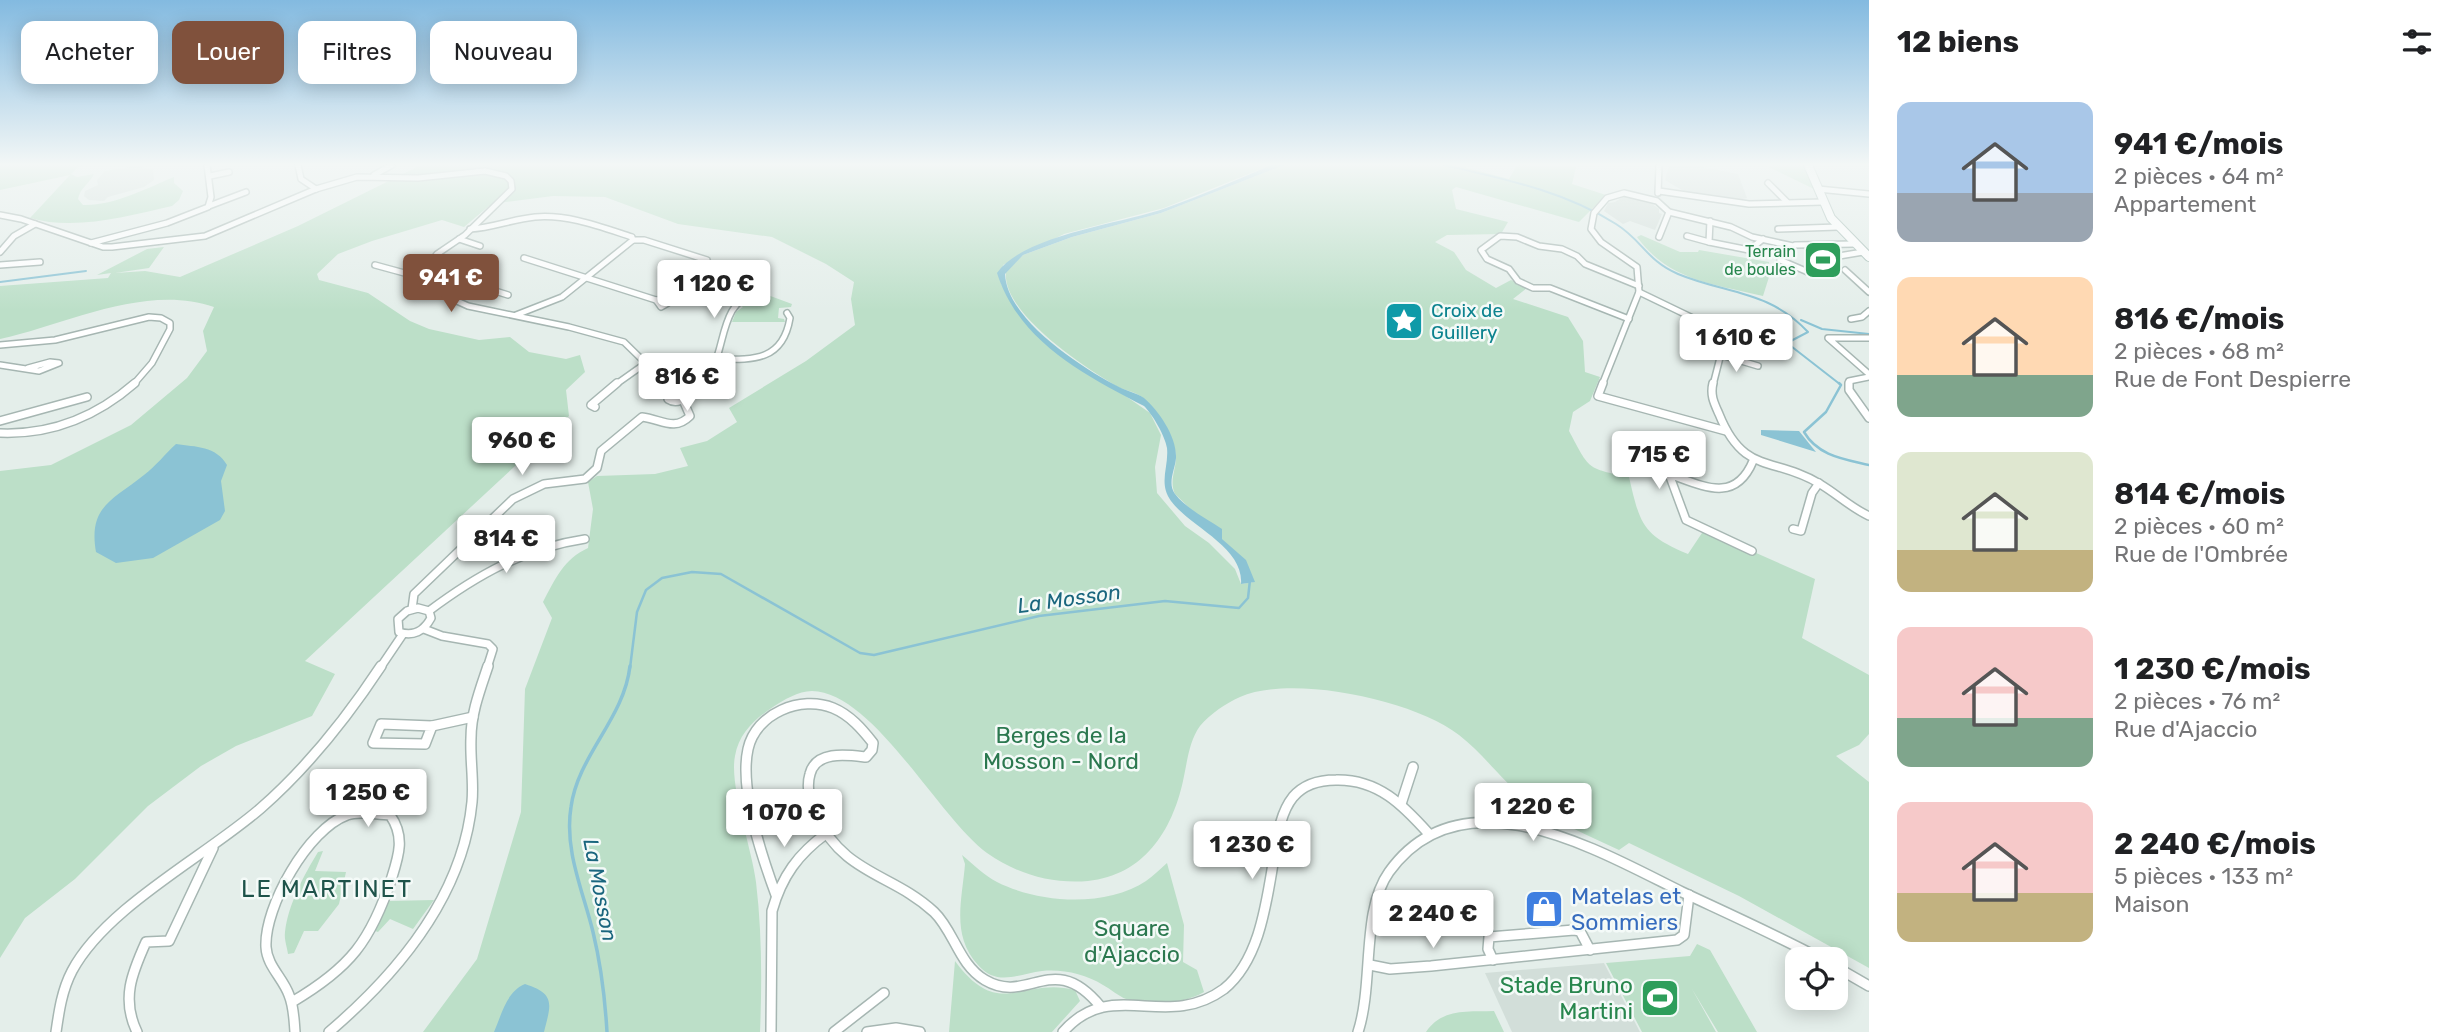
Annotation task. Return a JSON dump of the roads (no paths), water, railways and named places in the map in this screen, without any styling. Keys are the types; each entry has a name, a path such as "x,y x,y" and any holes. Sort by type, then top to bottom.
{"street":[{"path":"92,243 174,221 192,213"},
{"path":"0,215 112,247 205,236 258,213"},
{"path":"375,265 408,274 423,273 437,254 459,239 487,213"},
{"path":"1593,213 1590,224 1592,233 1637,267 1639,289 1598,396 1726,430"},
{"path":"1659,237 1669,213"},
{"path":"1675,213 1793,246 1854,244"},
{"path":"1829,213 1838,227 1866,255"},
{"path":"470,229 497,227 538,217 585,223 632,237 633,240"},
{"path":"1709,242 1710,221"},
{"path":"0,252 14,236 35,224"},
{"path":"1778,229 1838,227"},
{"path":"1629,318 1550,288 1533,288 1518,281 1509,269 1487,258 1481,250 1500,236 1517,237 1539,246 1562,249 1577,256 1585,264 1706,324 1727,338 1741,339 1750,336 1756,325"},
{"path":"1687,236 1749,250 1763,239"},
{"path":"459,239 480,246"},
{"path":"515,316 562,297 633,240 644,240 707,260 702,265"},
{"path":"1831,244 1844,254"},
{"path":"1793,246 1780,260 1782,263 1815,275 1844,254 1866,255"},
{"path":"524,258 656,300"},
{"path":"0,265 40,262"},
{"path":"1845,270 1869,292"},
{"path":"412,609 414,594 513,499 544,484 585,479 597,468 601,451 636,420 647,416 666,426 678,425 690,416 680,395 632,347 615,338 468,306 431,287 423,273"},
{"path":"431,287 470,283 509,296"},
{"path":"680,395 703,382 719,359 733,309 766,284"},
{"path":"1852,319 1862,317 1869,311"},
{"path":"719,359 753,359 766,356 783,343 787,336 790,318 787,313"},
{"path":"0,433 25,435 46,431 77,421 97,410 119,395 149,366 170,329 170,323 161,318 149,317 55,340 1,347"},
{"path":"1727,338 1723,344 1711,394 1726,430 1740,450 1753,461 1819,483 1848,506 1869,516"},
{"path":"1869,338 1828,338 1869,376"},
{"path":"1721,355 1758,366"},
{"path":"595,407 592,405 633,370 646,363"},
{"path":"0,365 28,368"},
{"path":"1869,376 1849,381 1849,390 1869,418"},
{"path":"0,421 87,397"},
{"path":"1634,462 1716,490 1727,490 1748,474 1753,461"},
{"path":"1669,474 1686,520 1752,551"},
{"path":"1793,528 1801,531 1812,490 1819,483"},
{"path":"429,611 467,582 503,561 558,544 585,540"},
{"path":"422,608 429,611 430,622 424,629 413,634 403,634 397,628 398,619 412,609 422,608"},
{"path":"329,1032 380,986 419,936 446,887 460,853 472,807 470,751 473,717 493,649 481,640 442,638 424,629"},
{"path":"56,1032 59,1008 72,971 96,937 132,903 213,847 265,804 321,750 357,705 403,634"},
{"path":"776,895 768,875 747,781 746,764 752,737 767,718 798,704 817,704 840,711 860,726 873,743 872,750 866,757 831,756 817,762 810,771 808,788 813,810 827,833 857,866 927,905 941,919 965,960 985,981 999,986 1062,979 1077,983 1093,994 1101,1007"},
{"path":"432,726 425,744 373,743 381,724 432,726 473,717"},
{"path":"1401,804 1413,767"},
{"path":"1062,1032 1073,1020 1101,1007 1171,1011 1198,1005 1227,988 1242,969 1252,948 1280,824 1296,794 1329,780 1353,780 1381,790 1401,804 1429,834"},
{"path":"292,1002 314,989 340,968 373,929 400,849 401,834 390,815 346,815 308,846 290,874 271,916 265,943 274,975 286,988 292,1002 295,1032"},
{"path":"1527,817 1533,828"},
{"path":"1358,1032 1367,1012 1372,927 1378,893 1388,873 1403,855 1429,834 1449,825 1498,821 1560,835 1796,947"},
{"path":"771,1032 772,911 776,895 788,869 801,852 827,833"},
{"path":"137,1032 127,1007 128,981 146,942 169,941 213,847"},
{"path":"1370,965 1390,969 1681,939 1686,925 1689,895"},
{"path":"1493,960 1488,949 1489,937 1574,930 1580,931 1590,950"},
{"path":"1848,974 1869,986"},
{"path":"834,1032 840,1024 858,1014 884,993"},
{"path":"867,1032 896,1028 920,1032"}],"water":[{"path":"1160,213 1072,237 1023,255 1005,274 1009,291 1018,308 1049,341 1104,379 1144,398 1155,410 1166,425 1176,450 1172,481 1175,494 1222,529 1222,539 1246,560 1255,582 1241,584 1240,571 1225,548 1171,501 1165,488 1167,448 1155,420 1144,406 1077,368 1038,337 1021,319 1007,297 997,273 1010,260 1051,240 1147,214"},
{"path":"1761,430 1799,431 1816,452 1761,435"},
{"path":"176,444 211,451 227,465 221,481 225,511 220,520 153,558 116,563 96,552 94,537 99,514 113,498 148,471"},
{"path":"525,984 542,992 549,1001 544,1032 494,1032 509,998"}],"waterway":[{"path":"1596,213 1625,230 1668,269 1696,281 1762,300 1793,318 1808,332 1787,343 1841,385"},
{"path":"0,282 86,271"},
{"path":"1801,320 1822,329 1869,334"},
{"path":"1841,385 1826,412 1804,432 1824,451 1869,465"},
{"name":"La Mosson","path":"630,668 637,612 646,590 662,578 692,572 721,574 860,653 874,655 1039,616 1165,601 1239,608 1248,598 1250,580"},
{"name":"La Mosson","path":"607,1032 598,957 572,855 571,807 582,770 619,703 630,666"}],"place":[{"name":"Terrain de boules","path":"1823,260"},
{"name":"Croix de Guillery","path":"1404,321"},
{"name":"Matelas et Sommiers","path":"1544,909"},
{"name":"Stade Bruno Martini","path":"1660,998"}],"district":[{"name":"LE MARTINET","path":"327,889"}],"park label":[{"name":"Berges de la Mosson - Nord","path":"1061,748"},
{"name":"Square d'Ajaccio","path":"1132,941"}]}
